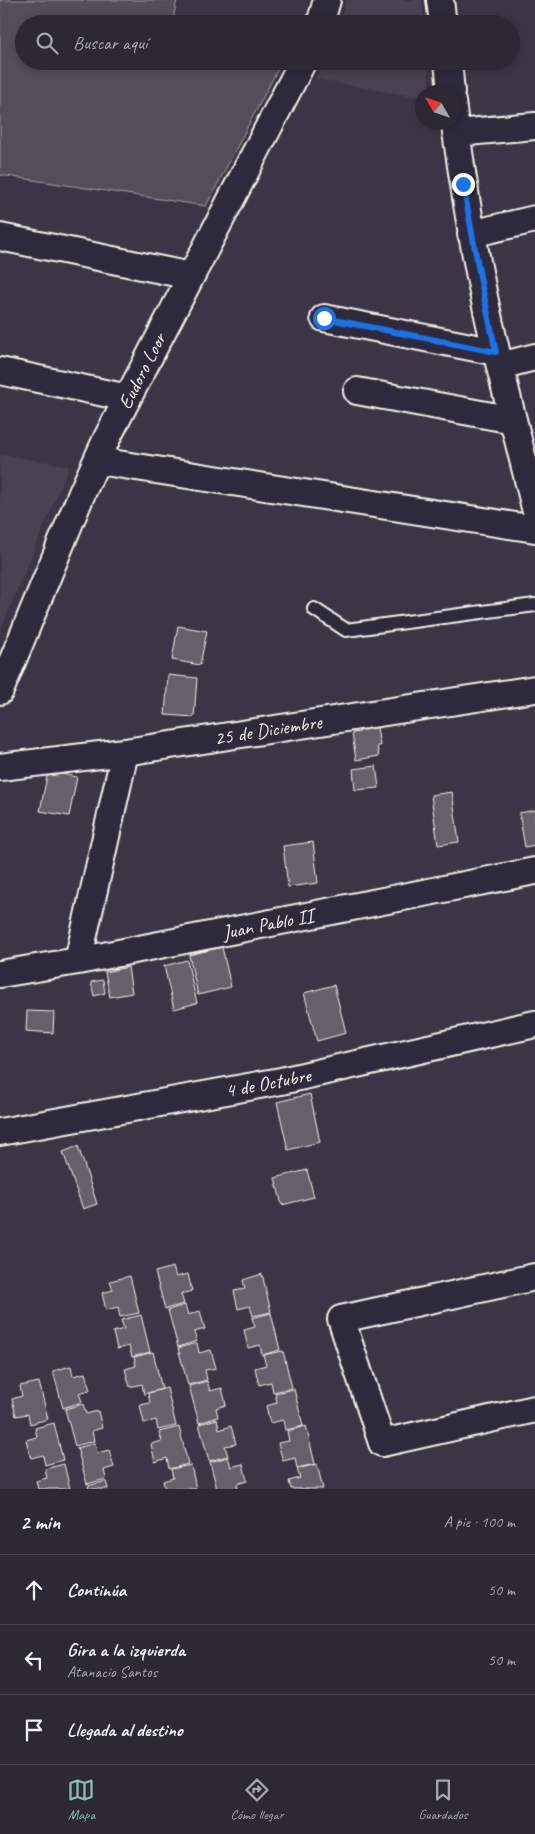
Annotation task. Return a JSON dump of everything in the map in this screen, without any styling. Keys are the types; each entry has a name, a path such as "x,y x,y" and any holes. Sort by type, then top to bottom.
{"street":[{"path":"323,15 327,0"},
{"path":"440,0 442,15"},
{"name":"Eudoro Loor","path":"0,691 82,493 128,398 298,70"},
{"path":"449,70 450,85"},
{"path":"456,133 535,126"},
{"path":"456,130 472,234 498,359 535,508"},
{"path":"472,234 535,219"},
{"path":"0,237 191,276"},
{"path":"324,318 498,359 535,357"},
{"path":"0,371 128,398"},
{"path":"357,391 513,420"},
{"path":"98,461 535,529"},
{"name":"25 de Diciembre","path":"0,767 125,752 535,689"},
{"path":"78,961 125,752"},
{"name":"Juan Pablo II","path":"0,974 78,961 535,871"},
{"name":"4 de Octubre","path":"0,1132 281,1081 535,1024"},
{"path":"535,1277 341,1319 382,1443 535,1410"}],"lane":[{"path":"314,609 346,630 535,605"}],"shaded area":[{"path":"0,0 177,0 174,15 15,15 15,70 277,70 206,206 0,175"},
{"path":"346,0 422,0 423,15 342,15"},
{"path":"320,70 428,70 429,85 415,85 415,97 315,79"},
{"path":"0,454 69,466 0,631"}],"building":[{"path":"178,626 207,631 200,665 172,660"},
{"path":"168,675 197,678 194,717 165,715"},
{"path":"376,722 380,746 377,746 379,756 356,760 352,733 360,732 359,725"},
{"path":"376,766 379,788 355,790 353,769"},
{"path":"48,771 77,777 69,816 40,811"},
{"path":"452,792 459,842 438,845 431,795"},
{"path":"535,810 535,845 525,847 519,813"},
{"path":"313,842 318,883 288,887 283,846"},
{"path":"222,947 231,987 198,995 189,955"},
{"path":"187,960 197,1003 174,1009 164,966"},
{"path":"128,967 132,993 110,997 105,972"},
{"path":"103,980 105,993 94,996 91,982"},
{"path":"334,985 346,1033 317,1041 304,993"},
{"path":"27,1011 54,1012 53,1033 26,1031"},
{"path":"310,1094 320,1142 288,1150 277,1102"},
{"path":"78,1146 97,1204 83,1209 63,1152"},
{"path":"307,1170 314,1197 282,1205 275,1178"},
{"path":"173,1267 176,1277 188,1274 192,1291 181,1294 184,1304 165,1309 155,1272"},
{"path":"262,1274 271,1312 253,1316 250,1306 238,1309 234,1291 245,1289 243,1280"},
{"path":"130,1276 139,1313 120,1317 118,1307 106,1310 102,1293 113,1290 110,1281"},
{"path":"185,1305 188,1315 200,1311 205,1329 194,1332 197,1341 178,1347 168,1310"},
{"path":"271,1313 280,1350 262,1355 260,1345 248,1348 244,1330 255,1327 252,1318"},
{"path":"141,1315 150,1352 132,1357 129,1346 117,1349 113,1332 124,1329 121,1320"},
{"path":"197,1343 199,1353 211,1350 216,1368 205,1370 207,1380 188,1385 178,1348"},
{"path":"283,1351 292,1388 273,1392 271,1382 259,1385 255,1368 266,1365 263,1355"},
{"path":"153,1352 162,1389 144,1394 142,1384 130,1387 125,1369 136,1366 134,1357"},
{"path":"71,1366 73,1376 85,1373 90,1390 79,1393 82,1402 63,1408 53,1371"},
{"path":"207,1381 210,1391 222,1388 226,1405 216,1408 218,1417 199,1423 189,1386"},
{"path":"39,1382 48,1419 30,1424 28,1414 16,1416 12,1399 22,1396 20,1386"},
{"path":"167,1388 176,1426 158,1430 156,1420 144,1423 140,1405 150,1403 148,1393"},
{"path":"294,1389 303,1426 285,1430 283,1420 270,1423 266,1406 277,1403 275,1393"},
{"path":"83,1404 86,1414 98,1411 102,1428 92,1431 94,1441 75,1446 65,1409"},
{"path":"217,1419 219,1430 231,1426 236,1444 225,1446 228,1456 209,1461 199,1424"},
{"path":"54,1423 63,1460 45,1465 43,1455 31,1458 26,1440 37,1437 35,1428"},
{"path":"306,1426 315,1464 297,1468 295,1458 283,1461 278,1443 289,1441 287,1431"},
{"path":"179,1427 188,1464 169,1469 167,1458 155,1462 151,1444 162,1441 159,1432"},
{"path":"95,1443 97,1453 109,1450 114,1467 104,1470 106,1479 87,1484 77,1448"},
{"path":"228,1457 231,1467 243,1464 247,1481 237,1484 238,1489 217,1489 210,1462"},
{"path":"64,1464 70,1489 38,1489 36,1481 47,1478 45,1469"},
{"path":"317,1464 323,1489 291,1489 289,1481 300,1478 297,1469"},
{"path":"191,1465 196,1489 165,1489 163,1481 173,1478 171,1469"},
{"path":"106,1481 108,1489 89,1489 88,1486"}],"route":[{"path":"324,318 496,352 463,184"}]}
